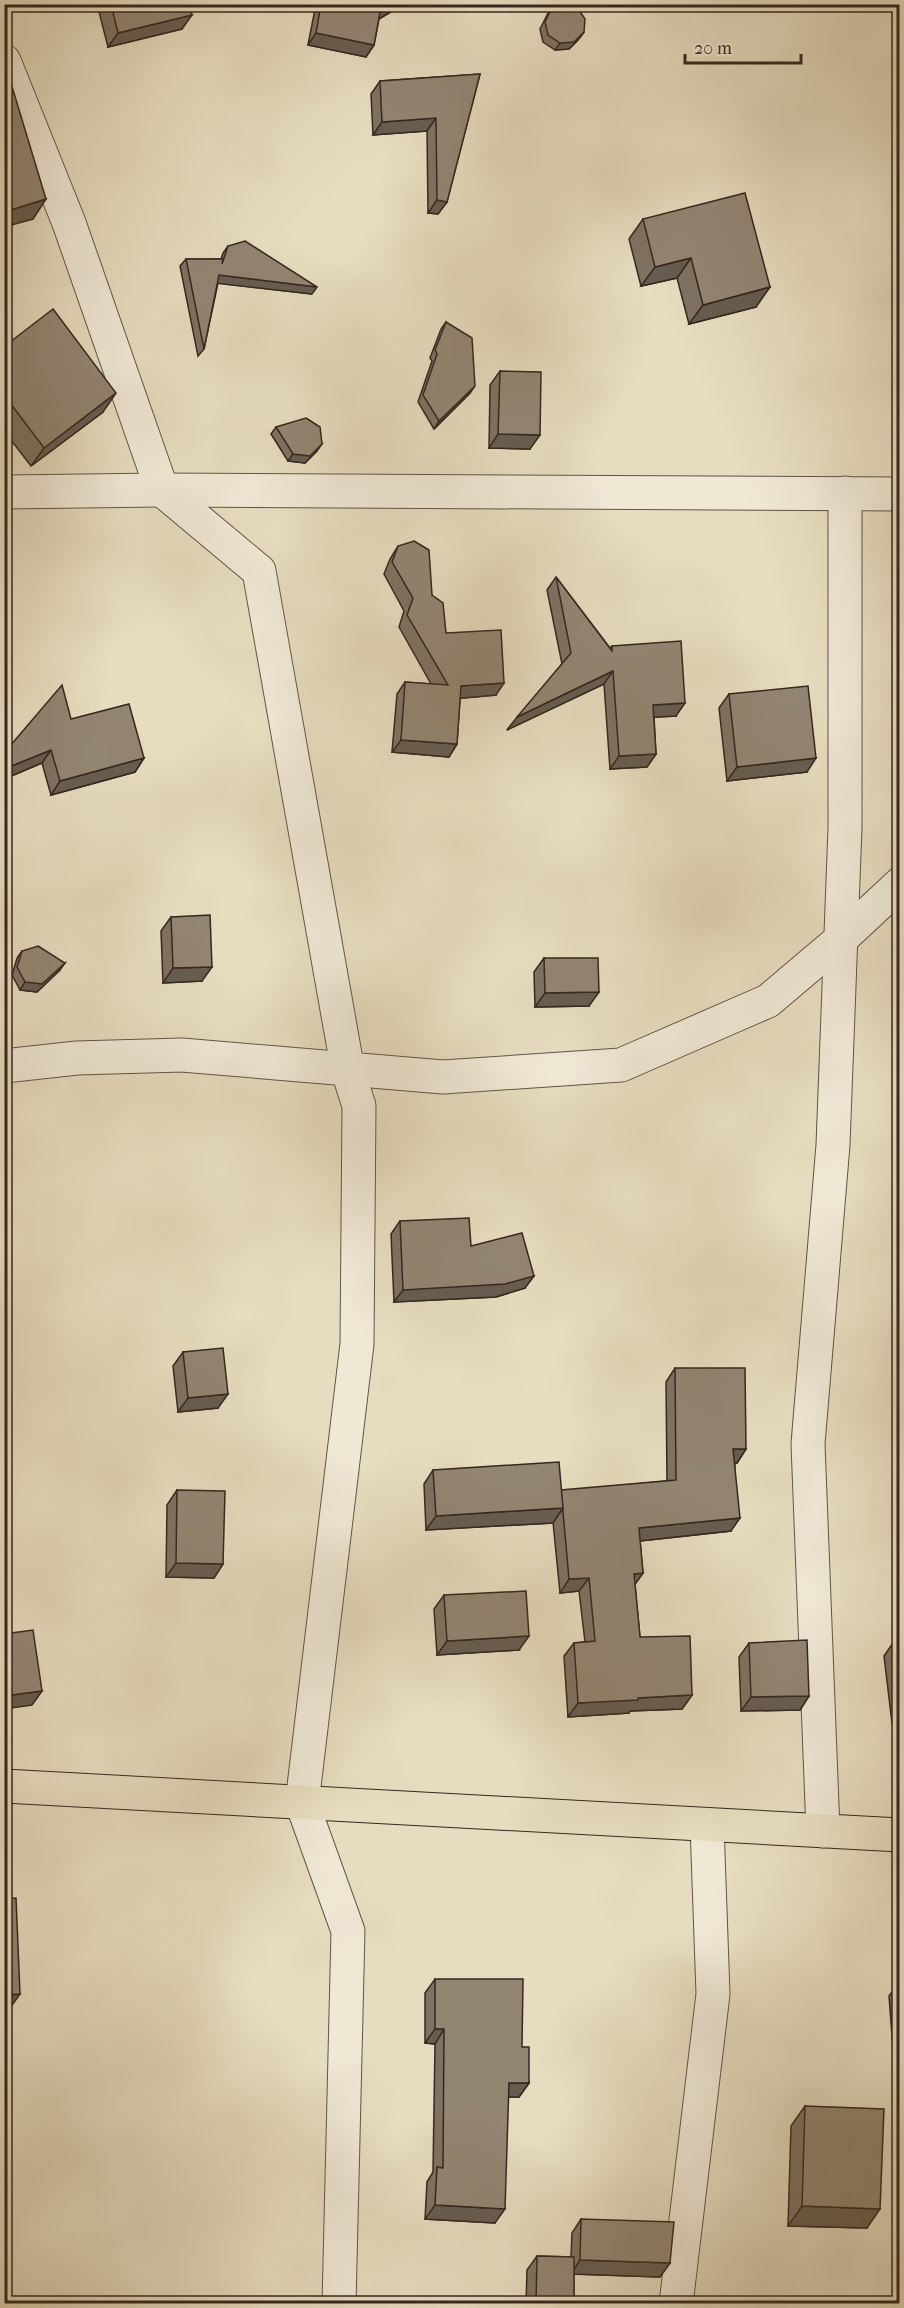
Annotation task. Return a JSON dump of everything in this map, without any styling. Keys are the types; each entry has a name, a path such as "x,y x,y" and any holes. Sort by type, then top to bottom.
{"highway":[{"path":"4,1786 900,1835"}],"street":[{"path":"4,62 69,223 162,490 259,571 348,1071 359,1107 357,1344 302,1803 348,1931 339,2304"},
{"path":"4,492 162,490 900,494"},
{"path":"823,1831 808,1444 833,1145 845,828 845,494"},
{"path":"4,1066 76,1058 182,1055 348,1071 443,1077 621,1065 768,1001 840,940 900,884"},
{"path":"676,2304 713,1994 707,1825"}],"building":[{"path":"111,4 189,4 192,15 118,33"},
{"path":"321,4 393,4 380,12 374,45 316,33"},
{"path":"553,5 577,7 585,19 584,32 574,42 560,43 548,35 545,22"},
{"path":"4,60 46,199 4,212"},
{"path":"480,74 447,202 437,200 436,118 382,122 380,81"},
{"path":"745,193 770,287 703,305 691,258 655,267 643,219"},
{"path":"245,241 317,287 219,275 204,349 186,259 223,259 222,264 228,246"},
{"path":"53,309 116,393 44,448 4,395 4,340 6,345"},
{"path":"446,322 472,338 475,386 439,421 423,395 437,354 435,350"},
{"path":"500,371 541,372 540,435 498,434"},
{"path":"306,418 320,427 322,444 310,456 293,454 276,427"},
{"path":"414,541 429,550 432,595 443,603 446,633 501,630 504,683 461,686 457,744 401,740 405,682 448,685 407,615 413,598 392,562 398,546"},
{"path":"556,577 612,651 612,646 681,641 685,703 653,705 656,754 619,756 613,671 517,717 571,653"},
{"path":"62,685 71,719 129,704 144,758 60,781 51,750 4,769 4,753"},
{"path":"808,686 816,758 737,767 729,694"},
{"path":"210,915 212,967 173,968 171,917"},
{"path":"38,946 65,963 42,984 25,982 17,967 22,951"},
{"path":"544,958 598,958 599,992 545,993"},
{"path":"469,1218 471,1246 522,1233 534,1276 505,1284 403,1290 400,1221"},
{"path":"223,1348 228,1394 188,1398 183,1352"},
{"path":"675,1368 745,1368 746,1449 733,1449 740,1518 639,1528 643,1573 634,1574 640,1637 690,1636 692,1695 578,1703 574,1643 595,1641 589,1578 569,1579 561,1490 676,1480"},
{"path":"559,1462 563,1508 436,1516 433,1470"},
{"path":"177,1490 225,1491 223,1564 176,1563"},
{"path":"526,1591 529,1636 447,1641 444,1595"},
{"path":"33,1630 42,1691 4,1696 4,1634"},
{"path":"807,1640 809,1696 751,1697 749,1643"},
{"path":"900,1642 900,1698 893,1643"},
{"path":"16,1898 20,1994 4,1995 4,1899"},
{"path":"435,1979 523,1979 522,2047 529,2047 529,2083 509,2083 505,2209 435,2205 437,2167 443,2168 444,2029 435,2029"},
{"path":"805,2106 884,2109 880,2209 802,2206"},
{"path":"581,2219 674,2222 670,2263 580,2260"},
{"path":"537,2256 574,2257 574,2304 536,2304"}]}
